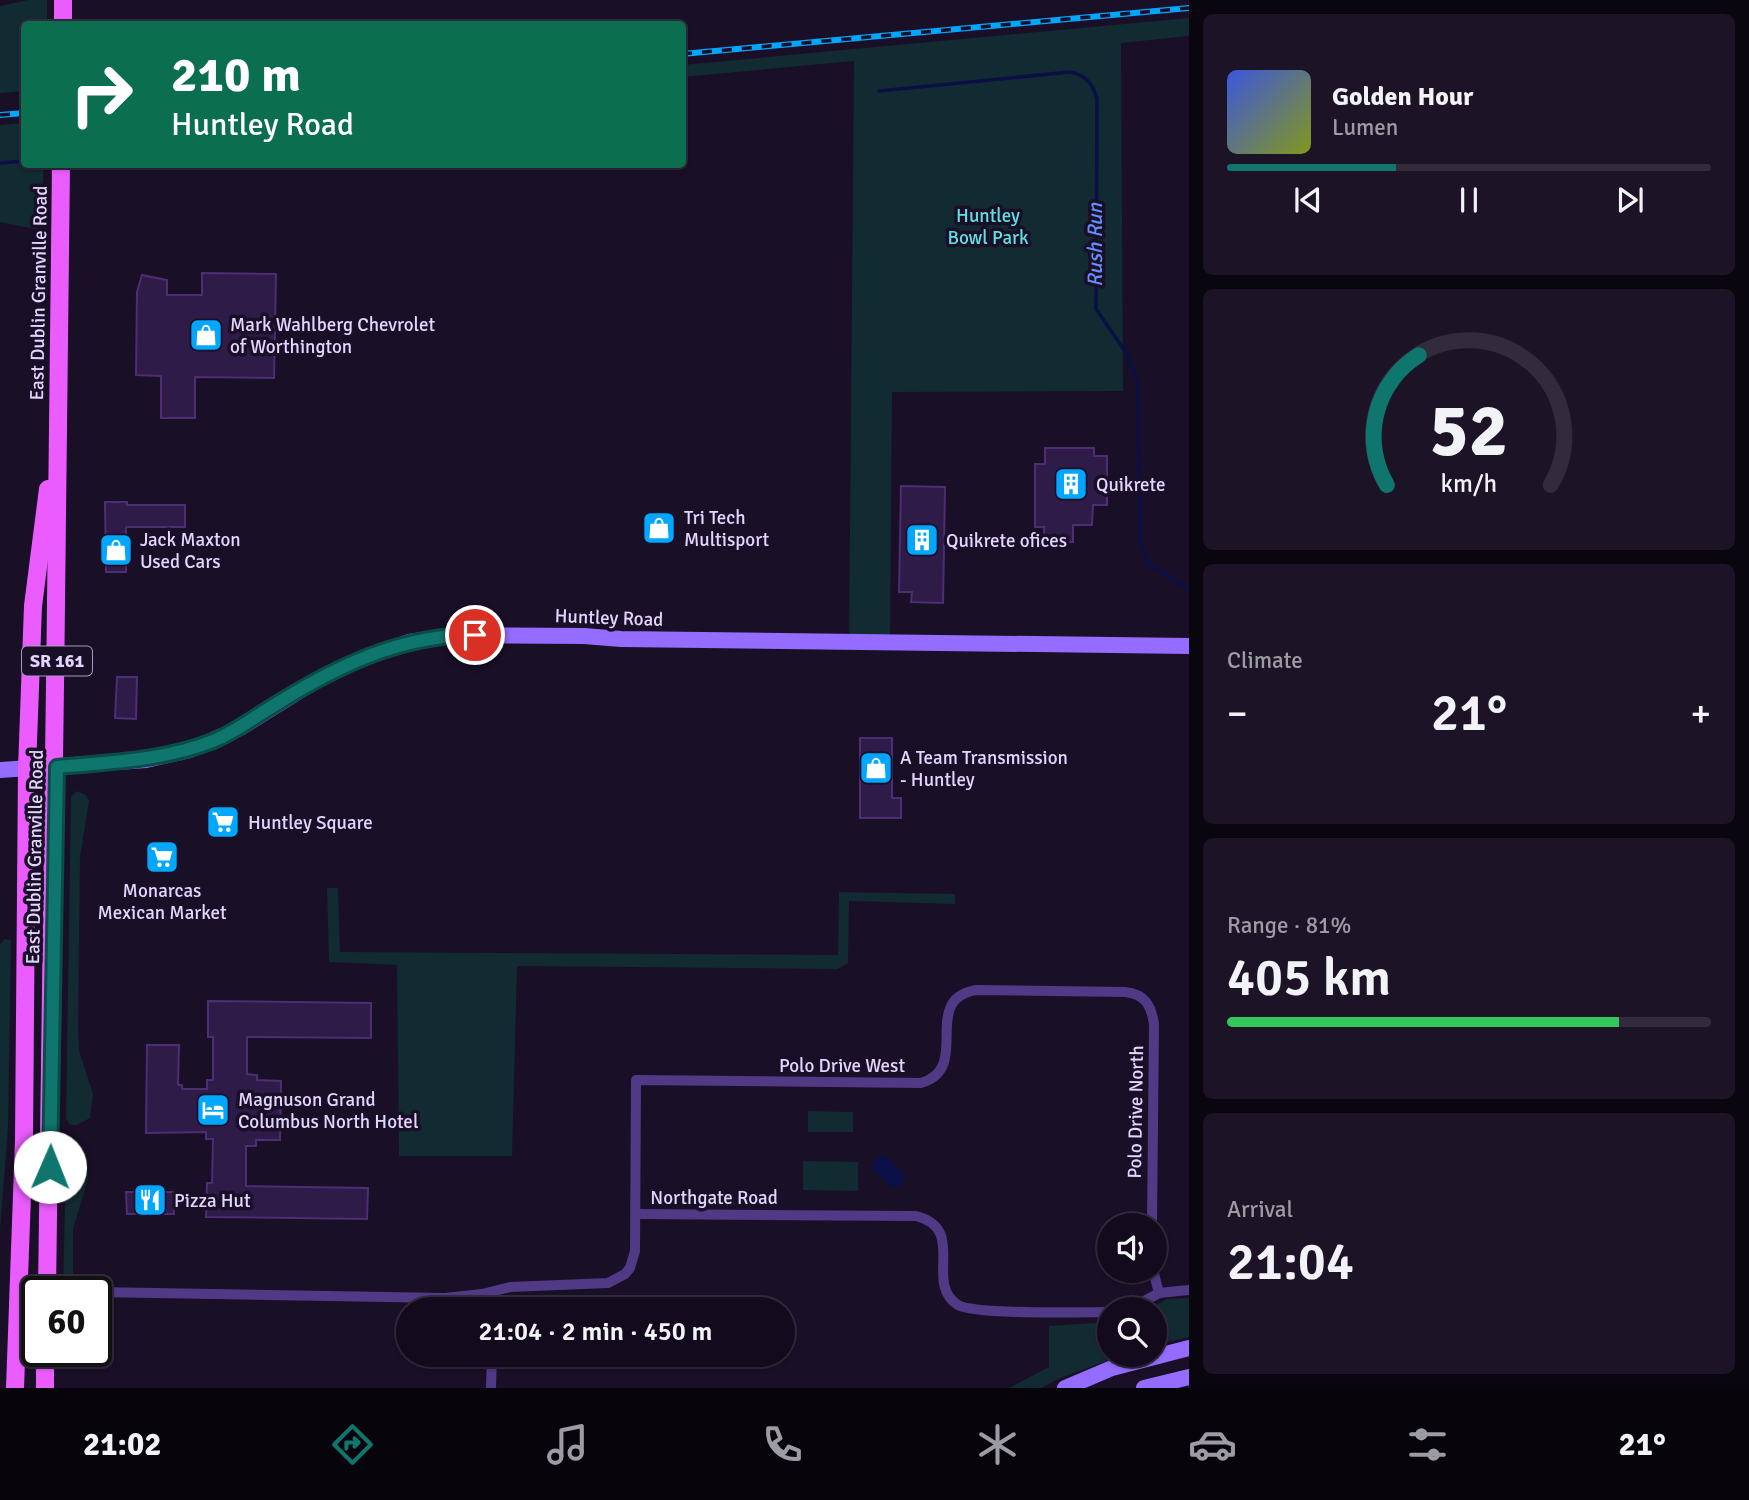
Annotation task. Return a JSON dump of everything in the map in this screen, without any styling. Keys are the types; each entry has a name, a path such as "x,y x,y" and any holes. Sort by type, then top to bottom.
{"main road":[{"path":"63,21 64,0"},
{"name":"East Dublin Granville Road","path":"47,1276 57,767 57,423 61,168"},
{"name":"East Dublin Granville Road","path":"15,1388 24,1140 27,769 33,606 57,423"},
{"name":"Huntley Road","path":"0,770 146,760 190,750 240,728 317,680 361,659 429,638 459,635 571,636 621,639 1189,646"},
{"path":"1065,1388 1112,1368 1189,1348"},
{"path":"45,1388 46,1367"},
{"path":"1144,1388 1189,1377"}],"street":[{"name":"Polo Drive West","path":"637,1214 636,1080 921,1083 934,1078 943,1067 949,1009 969,991 1125,992 1137,993 1146,1001"},
{"name":"Polo Drive North","path":"1146,1001 1154,1024 1152,1213"},
{"name":"Northgate Road","path":"112,1292 444,1298 482,1294 510,1287 600,1284 617,1280 630,1268 634,1258 637,1214 916,1216 931,1221 941,1233 944,1285 952,1300 961,1307 990,1311 1097,1312"},
{"path":"1156,1283 1158,1293"},
{"path":"1151,1297 1158,1293 1189,1290"},
{"path":"491,1388 492,1367"}],"green space":[{"path":"28,0 47,0 47,21 21,21 21,91 0,93 0,6"},
{"name":"Huntley Bowl Park","path":"1189,18 1189,36 1121,43 1123,391 892,392 890,642 849,642 854,61 686,77 686,65"},
{"path":"21,123 21,168 44,168 40,230 0,222 0,125"},
{"path":"77,791 86,795 89,801 80,857 79,1051 93,1094 90,1118 77,1125 70,1125 66,1119 71,797"},
{"path":"327,888 338,888 340,952 838,955 839,892 955,894 955,904 849,901 848,963 838,969 517,966 512,1156 399,1156 397,965 329,962"},
{"path":"5,939 11,940 8,1128 0,1230 0,944"},
{"path":"808,1111 853,1112 853,1132 808,1132"},
{"path":"79,1150 87,1159 88,1179 73,1229 73,1276 63,1276 66,1157 70,1152"},
{"path":"803,1161 858,1162 858,1191 803,1190"},
{"path":"1189,1298 1189,1337 1167,1342 1167,1299"},
{"path":"1097,1323 1097,1364 1041,1388 1009,1388 1049,1367 1049,1326"}],"shaded area":[{"path":"880,1156 886,1156 904,1175 904,1181 897,1188 891,1187 872,1169 873,1162"}],"building":[{"name":"Mark Wahlberg Chevrolet of Worthington","path":"202,273 276,274 274,378 195,377 195,418 161,418 161,376 136,375 137,292 142,275 167,280 167,295 202,295"},
{"name":"Quikrete","path":"1045,448 1094,448 1094,456 1107,456 1107,505 1093,505 1092,525 1073,525 1073,542 1044,542 1044,527 1035,527 1035,464 1045,464"},
{"name":"Quikrete ofices","path":"901,486 945,487 943,603 911,602 912,592 899,592"},
{"name":"Jack Maxton Used Cars","path":"105,502 127,502 127,505 185,505 185,527 126,527 126,572 106,572"},
{"path":"117,677 137,677 136,719 115,718"},
{"name":"A Team Transmission - Huntley","path":"860,738 892,738 892,798 901,798 901,818 860,818"},
{"name":"Magnuson Grand Columbus North Hotel","path":"208,1001 371,1003 371,1038 247,1037 247,1074 257,1075 257,1080 281,1081 280,1140 256,1140 256,1146 246,1146 246,1186 368,1188 367,1219 206,1217 207,1183 212,1183 213,1139 206,1139 206,1132 146,1133 147,1045 179,1045 178,1085 182,1085 182,1089 207,1089 207,1080 213,1080 213,1037 208,1037"},
{"name":"Pizza Hut","path":"126,1192 173,1192 174,1214 127,1214"}],"waterway":[{"name":"Rush Run","path":"879,91 1070,72 1085,78 1091,85 1097,99 1096,309 1127,354 1138,383 1140,545 1149,564 1189,589"},
{"name":"Rush Run","path":"0,163 21,161"}],"railway":[{"path":"686,54 1189,8"},
{"path":"0,115 21,113"}],"place":[{"name":"Mark Wahlberg Chevrolet of Worthington","path":"206,335"},
{"name":"Quikrete","path":"1071,484"},
{"name":"Tri Tech Multisport","path":"659,528"},
{"name":"Quikrete ofices","path":"922,540"},
{"name":"Jack Maxton Used Cars","path":"116,550"},
{"name":"A Team Transmission - Huntley","path":"876,768"},
{"name":"Huntley Square","path":"223,822"},
{"name":"Monarcas Mexican Market","path":"162,857"},
{"name":"Magnuson Grand Columbus North Hotel","path":"213,1110"},
{"name":"Pizza Hut","path":"150,1200"}],"route":[{"path":"50,1167 57,767 146,760 190,750 240,728 317,680 382,650 429,638 475,635"}]}
